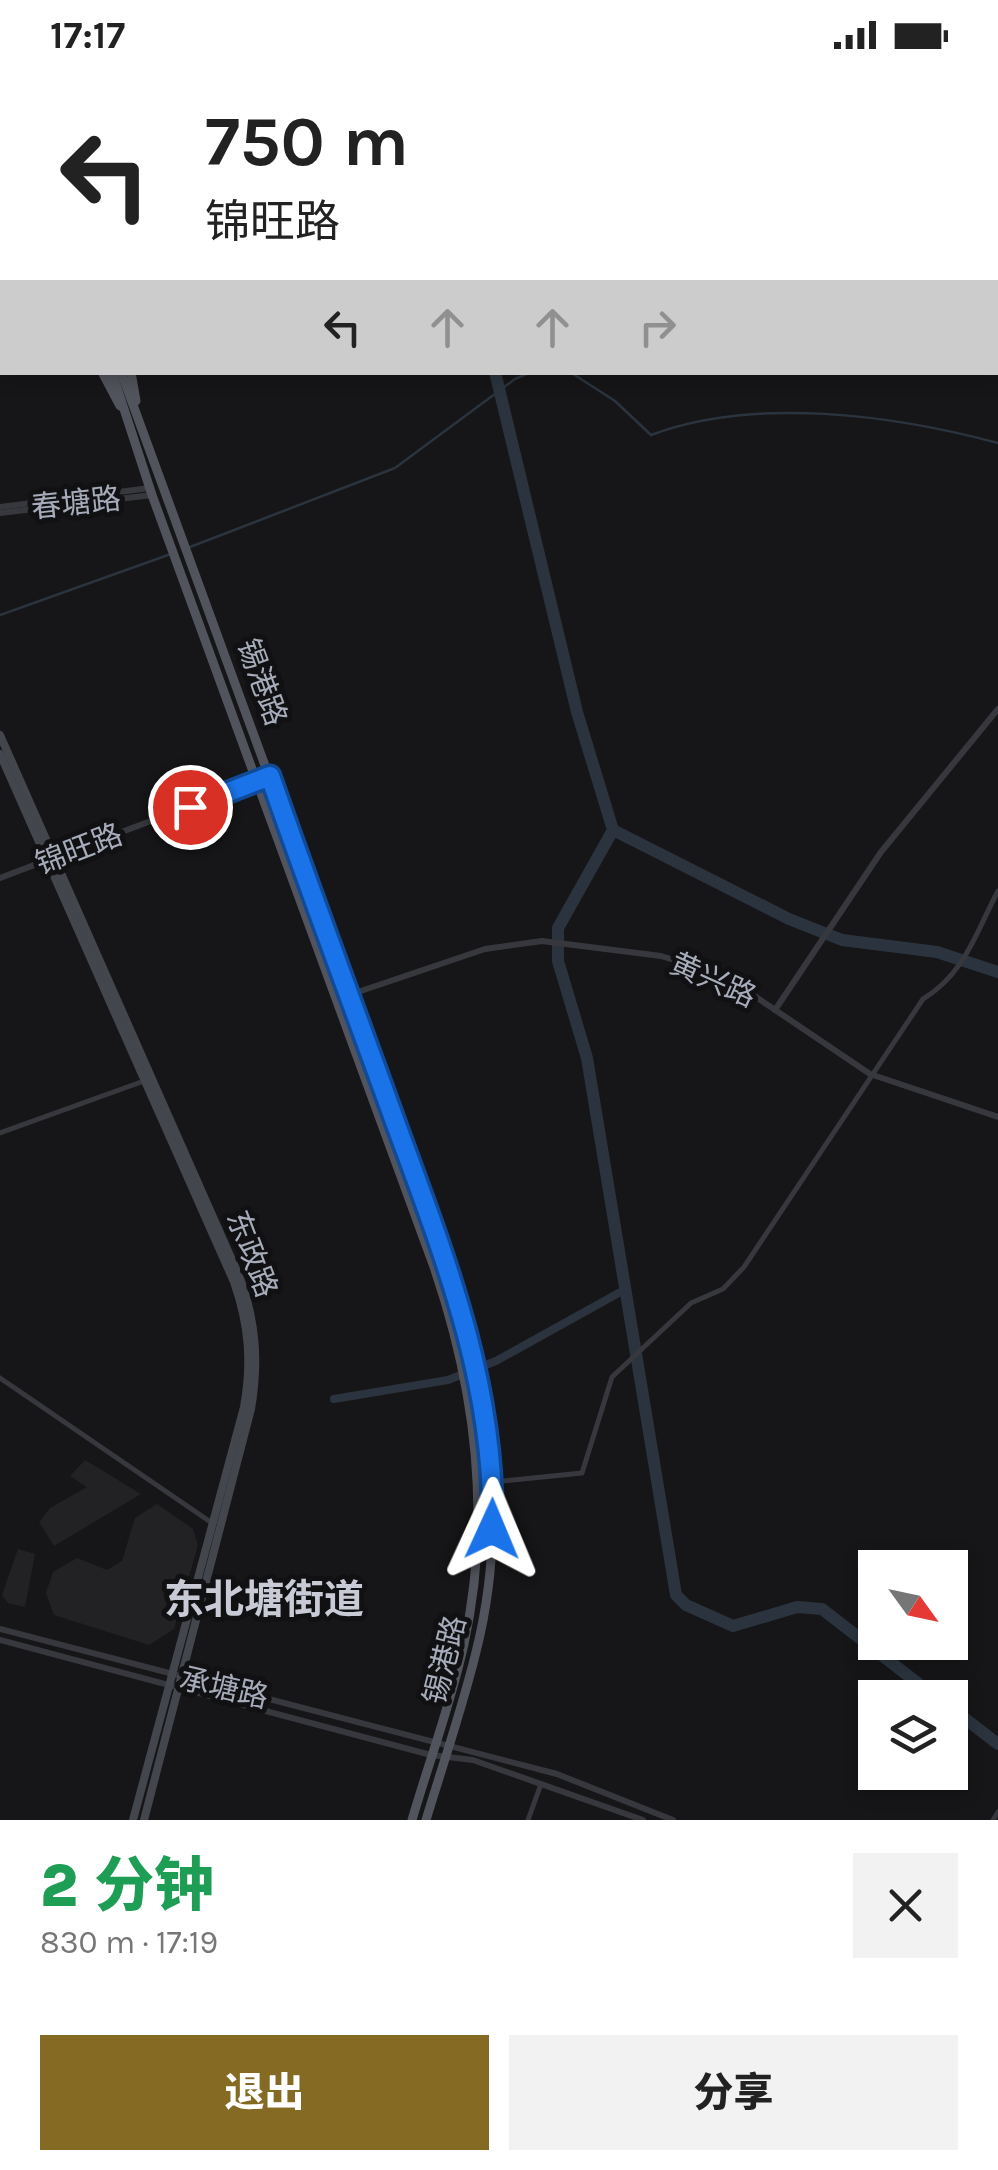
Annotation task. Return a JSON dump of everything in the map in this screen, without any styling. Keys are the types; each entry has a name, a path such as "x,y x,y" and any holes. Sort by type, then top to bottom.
{"main road":[{"path":"104,375 124,412"},
{"name":"锡港路","path":"113,375 151,491 434,1268 463,1364 478,1481 476,1565 464,1647 412,1820"},
{"name":"锡港路","path":"122,375 447,1263 480,1376 493,1482 485,1605 426,1820"},
{"path":"131,375 136,408"},
{"name":"东政路","path":"0,734 51,861"},
{"name":"东政路","path":"0,754 148,1080 234,1282 248,1330 250,1375 217,1527 133,1820"},
{"name":"东政路","path":"144,1820 174,1681"}],"street":[{"name":"春塘路","path":"0,510 151,491"},
{"path":"775,1010 881,852 998,709"},
{"name":"锦旺路","path":"0,878 270,776"},
{"path":"493,1482 582,1473 612,1376 692,1303 722,1290 744,1267 923,999 948,984 960,967 998,891"},
{"name":"黄兴路","path":"349,995 485,949 542,941 661,956 700,968 775,1010 870,1074 998,1118"},
{"path":"0,1132 148,1080"},
{"path":"0,1378 217,1527"},
{"name":"承塘路","path":"0,1629 174,1681"},
{"name":"承塘路","path":"0,1640 446,1752"},
{"path":"446,1752 643,1820"},
{"path":"446,1752 557,1774 673,1820"},
{"path":"528,1820 541,1784"},
{"path":"993,1820 998,1812"}],"shaded area":[{"path":"85,1460 141,1494 54,1546 39,1522 50,1508 87,1487 70,1476"},
{"path":"157,1504 193,1529 198,1545 174,1629 149,1645 54,1615 46,1593 53,1572 77,1558 107,1570 122,1561 135,1518"},
{"path":"18,1549 35,1554 25,1607 8,1603 2,1595"}],"waterway":[{"path":"496,375 577,712 613,830 558,928 558,961 587,1058 676,1595 686,1605 733,1626 797,1607 822,1609 914,1680"},
{"path":"190,547 395,468 524,375"},
{"path":"575,375 615,401 651,435 734,416 824,414 914,424 998,443"},
{"path":"0,615 168,555"},
{"path":"613,830 789,919 842,940 937,952 998,972"},
{"path":"334,1399 448,1380 496,1361 624,1290"},
{"path":"968,1721 998,1744"}],"district":[{"name":"东北塘街道","path":"264,1599"}],"route":[{"path":"190,807 270,776 457,1293 485,1405 493,1482 492,1529"}]}
